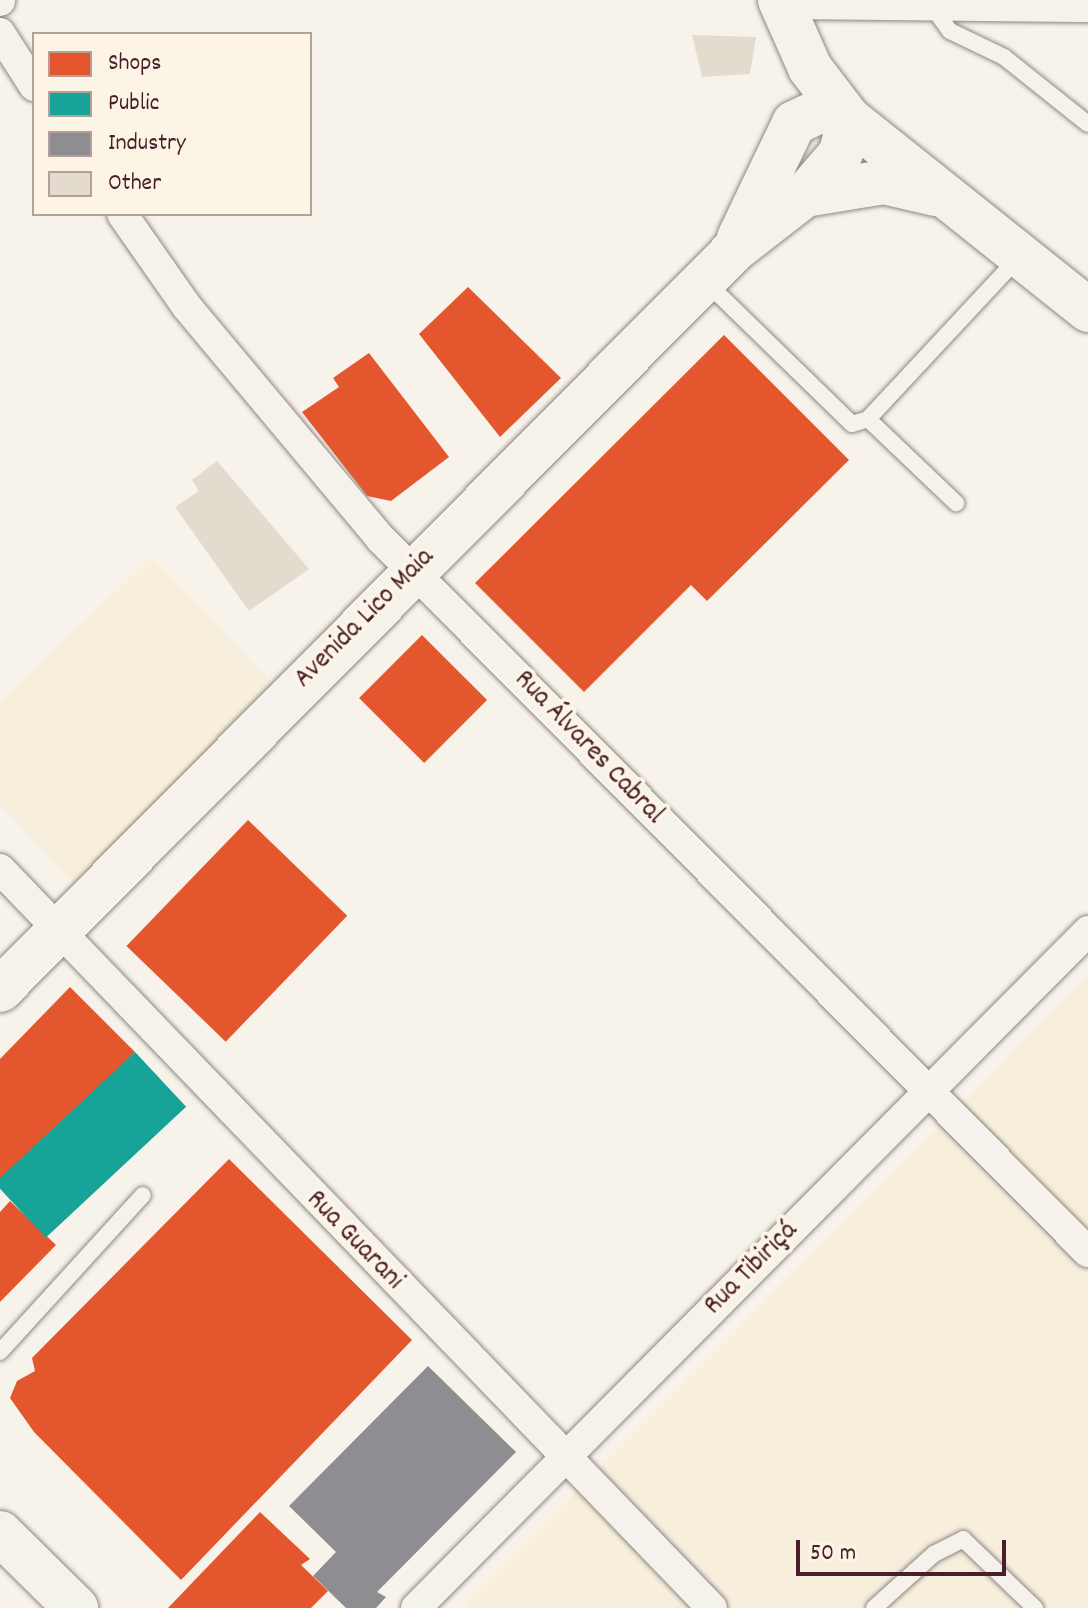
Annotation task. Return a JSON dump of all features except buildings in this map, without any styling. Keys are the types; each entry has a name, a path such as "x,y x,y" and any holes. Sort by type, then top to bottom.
{"street":[{"path":"782,6 1088,7"},
{"path":"782,6 842,112 1088,310"},
{"path":"782,6 783,140"},
{"path":"0,33 32,83"},
{"name":"Avenida Lico Maia","path":"0,990 411,570 718,265 805,195 841,153 842,112 802,113 783,140 718,265"},
{"path":"805,195 884,182 948,198"},
{"name":"Rua Álvares Cabral","path":"123,216 187,307 411,570 1088,1252"},
{"name":"Rua Guarani","path":"0,869 56,933 712,1608"},
{"name":"Rua Tibiriçá","path":"416,1608 1088,931"},
{"path":"0,1533 76,1608"}],"lane":[{"path":"931,5 950,31 1004,57 1088,124"},
{"path":"718,265 839,415 852,424 868,419 1020,256"},
{"path":"868,419 956,503"},
{"path":"0,1352 143,1195"},
{"path":"874,1608 934,1554 963,1539 1035,1608"}],"shaded area":[{"path":"152,557 278,689 74,883 0,805 0,702"},
{"path":"1088,977 1088,1608 461,1608"}]}
